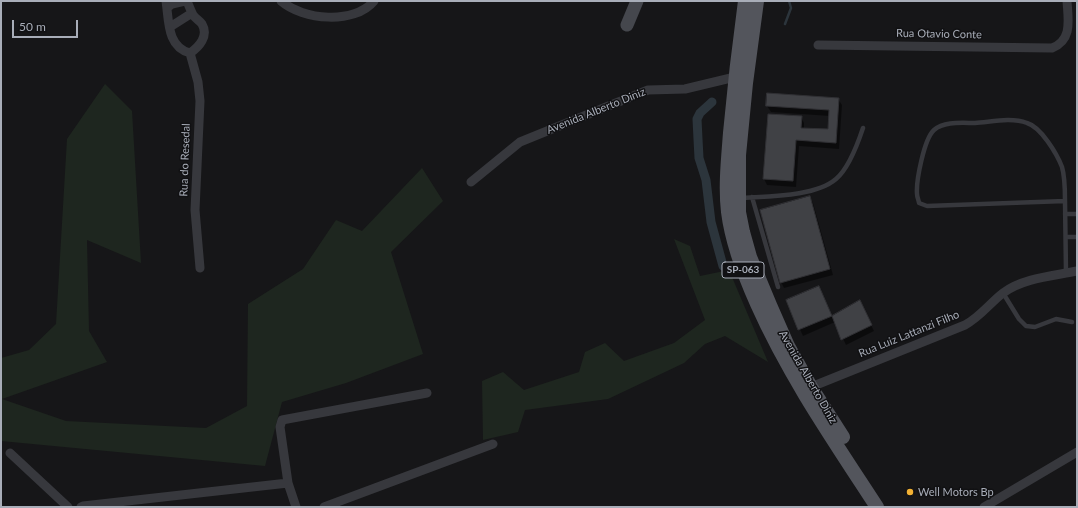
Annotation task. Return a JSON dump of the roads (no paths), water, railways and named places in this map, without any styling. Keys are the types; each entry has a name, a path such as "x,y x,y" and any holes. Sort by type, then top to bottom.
{"main road":[{"name":"Avenida Alberto Diniz","path":"745,1 735,77 727,185 728,211 738,255 748,284 788,368 877,507"},
{"name":"Avenida Alberto Diniz","path":"756,1 739,155 745,197 740,219 750,257 788,346 886,507"}],"street":[{"path":"186,1 194,16 201,23 204,31 203,39 199,47 190,53 184,52 178,48 173,41 170,30 167,4 186,1"},
{"path":"281,1 295,11 318,16 341,16 356,14 373,2"},
{"path":"627,25 637,1"},
{"name":"Rua Otavio Conte","path":"818,45 1052,48 1060,45 1068,30 1068,1"},
{"path":"170,30 194,16"},
{"name":"Rua do Resedal","path":"190,53 198,82 200,102 196,210 200,268"},
{"name":"Avenida Alberto Diniz","path":"471,182 520,142 648,90 686,89 735,77"},
{"name":"Rua Luiz Lattanzi Filho","path":"812,387 965,325 973,320 1003,293 1024,282 1077,271"},
{"path":"296,507 288,484 280,427 282,420 427,393"},
{"path":"324,507 493,444"},
{"path":"984,507 1077,452"},
{"path":"10,453 68,507"},
{"path":"81,507 288,484"}],"lane":[{"path":"1065,201 927,206 919,203 917,194 918,172 929,137 934,130 944,125 1013,120 1027,123 1039,130 1052,149 1062,168 1065,201 1066,273"},
{"path":"778,287 745,197 810,191 826,186 837,178 848,162 857,146 863,128"},
{"path":"1065,214 1077,214"},
{"path":"1066,236 1077,237"},
{"path":"1003,293 1026,326 1035,327 1056,318 1072,322"}],"waterway":[{"path":"785,24 791,8 789,1"},
{"path":"712,102 700,113 697,119 699,158 706,180 711,222 723,266"}],"place":[{"name":"Well Motors Bp","path":"910,492"}]}
